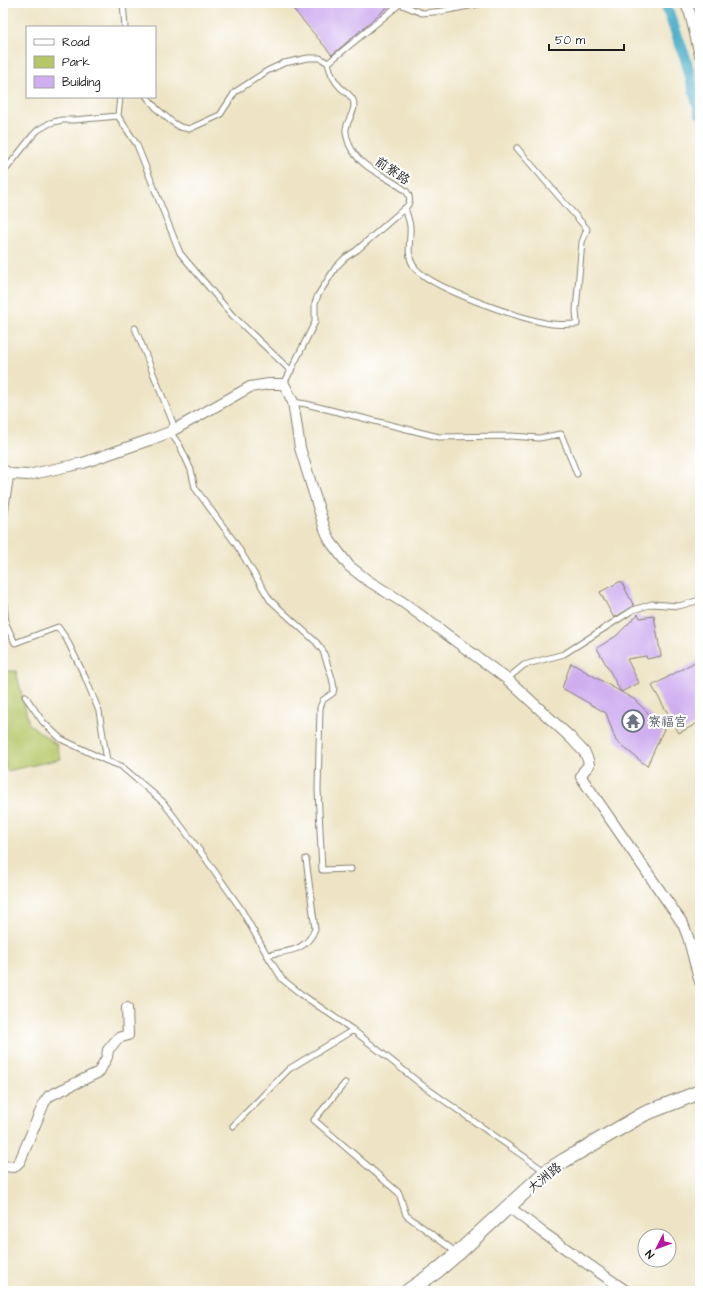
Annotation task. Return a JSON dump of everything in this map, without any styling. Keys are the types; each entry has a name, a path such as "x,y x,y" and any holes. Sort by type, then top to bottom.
{"street":[{"path":"685,3 690,13 700,55"},
{"path":"7,472 28,475 83,463 152,440 170,432 250,387 269,384 284,384 293,402 300,448 330,541 349,566 367,580 404,603 506,679 570,737 585,753 589,765 581,777 682,924 688,937 700,982"},
{"path":"3,1166 14,1166 20,1161 44,1103 49,1096 99,1072 107,1057 108,1050 118,1038 128,1035 128,1008"},
{"name":"大洲路","path":"413,1290 457,1254 546,1172 644,1114 700,1092"},
{"path":"509,1207 626,1291"},
{"path":"607,1291 616,1284"}],"lane":[{"path":"123,3 124,26"},
{"path":"149,98 158,110 172,122 180,127 189,129 220,116 235,92 267,71 284,63 308,58 320,58 328,63 400,3 422,13 443,11 484,3"},
{"name":"前寮路","path":"328,63 334,80 346,91 353,101 354,108 346,130 351,148 361,162 407,192 410,199 405,208"},
{"path":"120,98 118,116 137,145 180,252 232,315 291,371"},
{"path":"3,173 33,135 38,130 50,123 62,120 118,116"},
{"path":"284,384 315,322 315,303 318,295 336,267 405,208 410,225 410,256 413,266 419,273 451,291 490,307 552,324 577,324 576,310 582,242 587,229 517,148"},
{"path":"135,328 173,423 170,432 180,446 191,470 195,488 236,544 266,595 324,651 334,688 333,693 323,700 320,708 318,790 322,870 351,869"},
{"path":"293,402 439,437 511,436 539,438 561,434 577,474"},
{"path":"3,525 7,472"},
{"path":"3,594 6,624 15,643 58,627 67,640 85,677 99,711 107,761"},
{"path":"506,679 524,665 564,654 633,610 652,604 679,606 700,600"},
{"path":"26,696 42,722 61,739 121,766 163,802 206,859 236,903 282,979 353,1030 422,1085 546,1172"},
{"path":"267,955 297,949 306,943 313,934 315,929 306,859"},
{"path":"233,1126 289,1069 353,1030"},
{"path":"345,1083 314,1120 399,1193 406,1215 457,1254"}],"green space":[{"path":"3,671 16,671 29,724 57,745 61,759 7,771 3,758"}],"building":[{"path":"288,3 392,3 332,55"},
{"path":"621,581 634,606 614,618 600,592"},
{"path":"638,614 640,618 654,616 661,656 647,659 646,656 627,659 639,683 621,692 597,648 616,636"},
{"path":"700,659 700,722 679,733 652,686"},
{"name":"寮福宮","path":"571,663 634,699 664,729 647,766 616,741 606,713 562,688"}],"waterway":[{"path":"665,3 685,57 700,113"}],"place":[{"name":"寮福宮","path":"633,721"}]}
